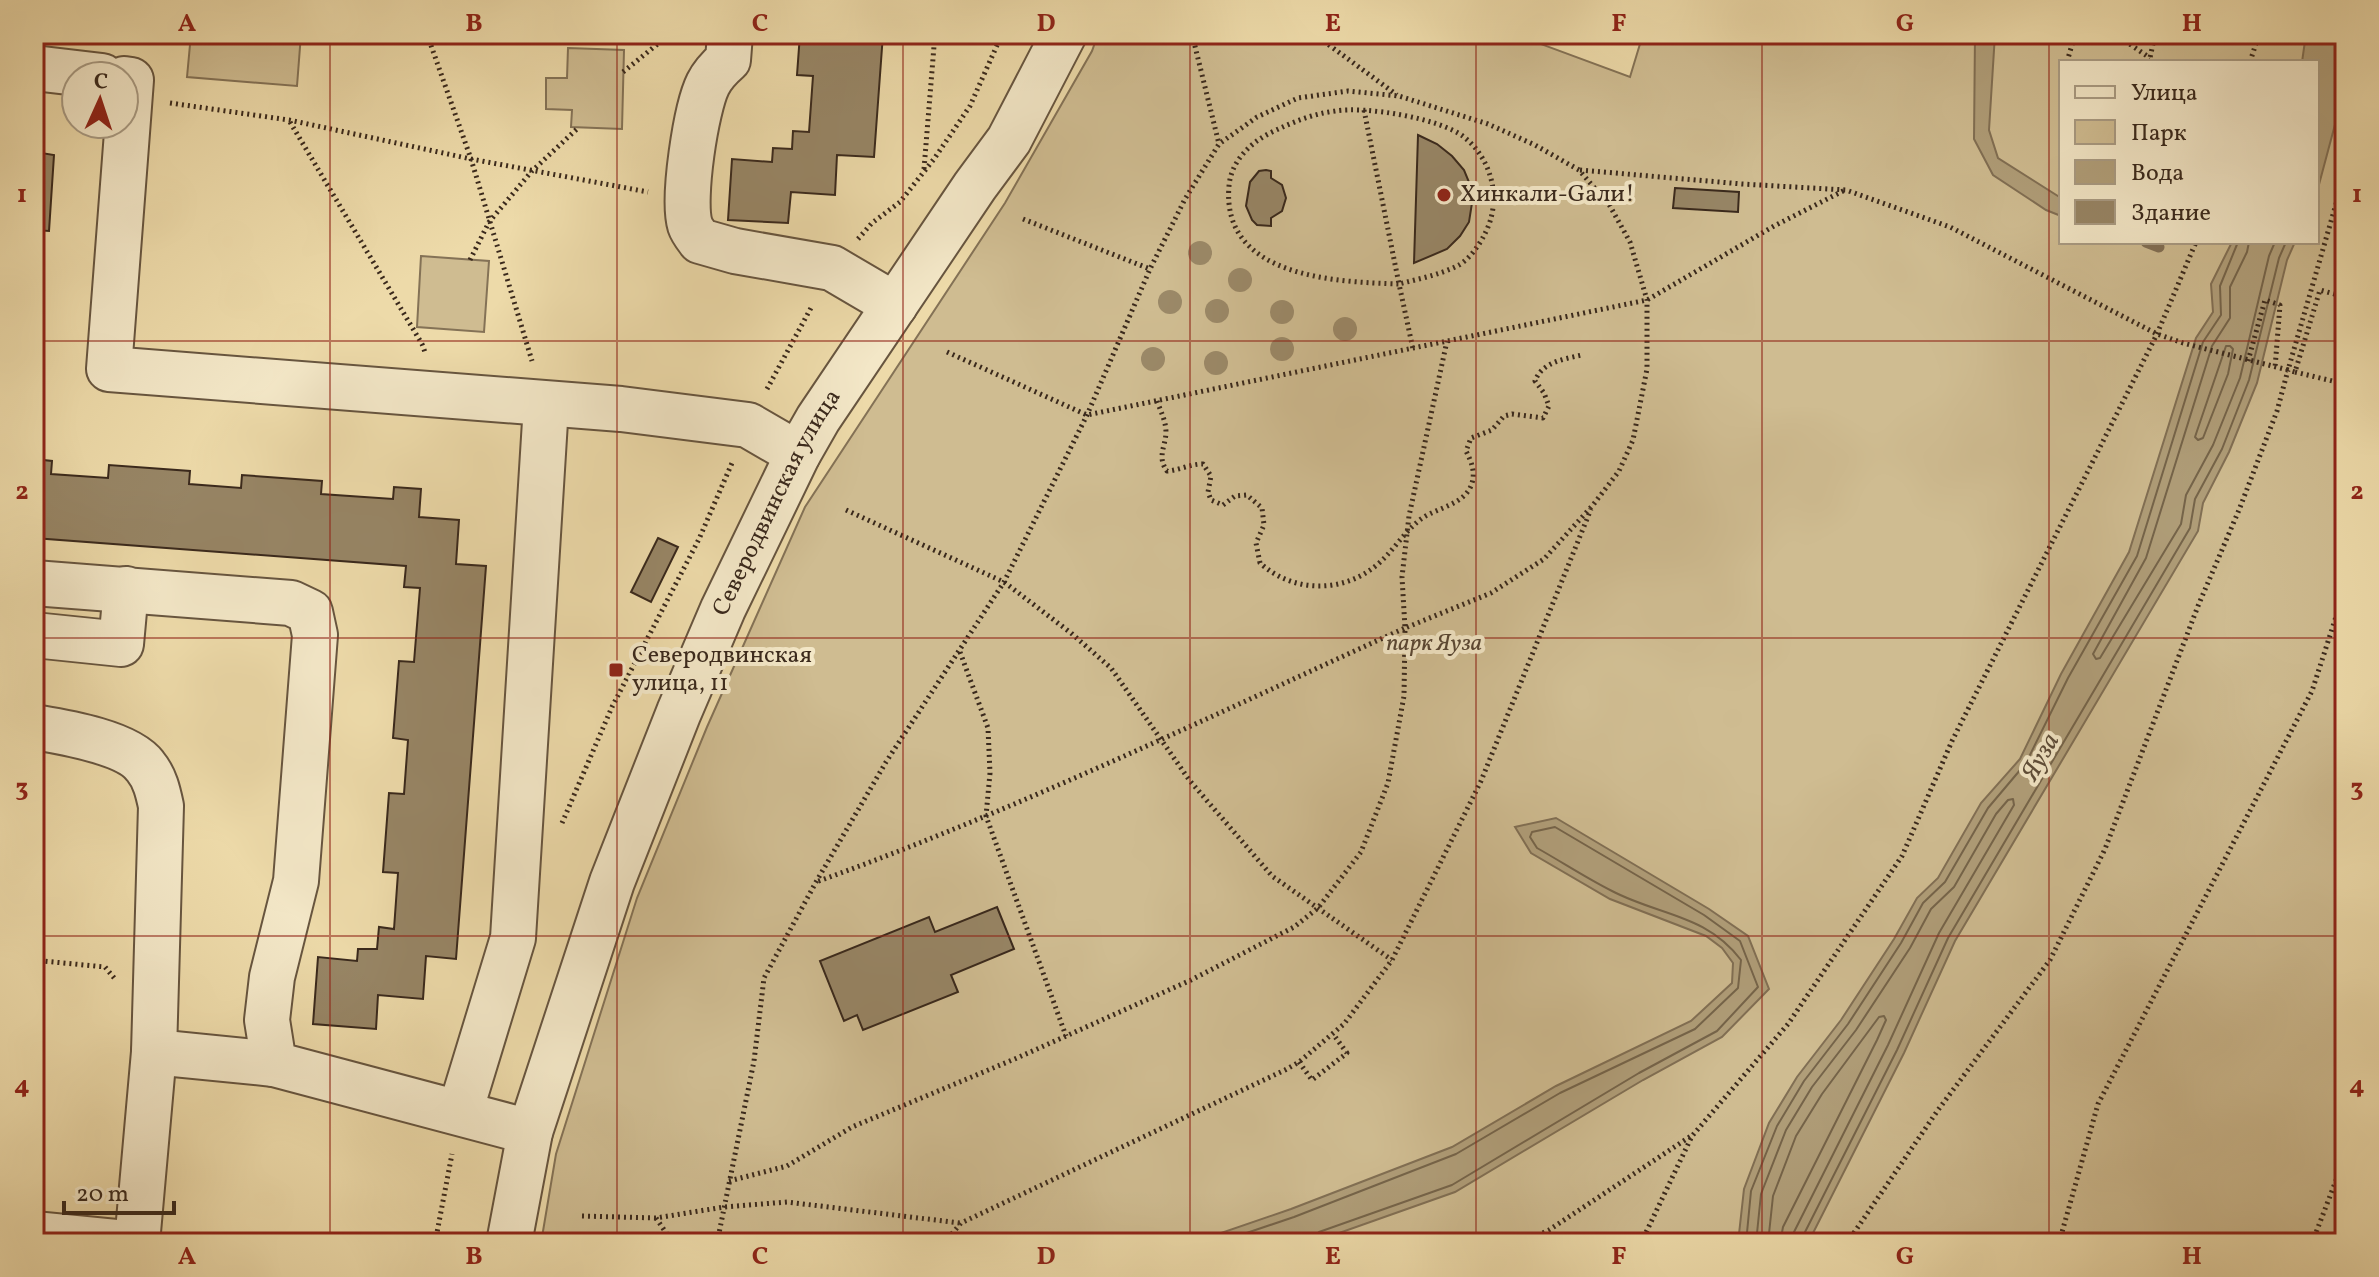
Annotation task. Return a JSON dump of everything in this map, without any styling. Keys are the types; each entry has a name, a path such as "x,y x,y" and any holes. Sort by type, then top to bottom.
{"street":[{"path":"730,34 728,60 707,86 701,106 688,197 690,226 700,241 735,251 832,268 895,305"},
{"name":"Северодвинская улица","path":"509,1243 530,1132 612,882 723,609 818,419 1009,140 1064,34"},
{"path":"34,68 60,73"},
{"path":"117,140 109,369 621,409 748,425 798,454"},
{"path":"460,1112 513,938 546,405"},
{"path":"34,583 291,603 310,612 315,635 296,881 272,977 267,1020 274,1064"},
{"path":"34,635 121,644 126,589"},
{"path":"34,727 110,744 144,763 158,787 161,806 155,1039 137,1243"},
{"path":"155,1039 274,1064 530,1132"},
{"path":"34,1234 126,1243"}],"path":[{"path":"427,34 471,159 546,405"},
{"path":"623,72 670,34"},
{"path":"924,172 935,34"},
{"path":"1192,34 1219,144"},
{"path":"1314,34 1399,96"},
{"path":"2068,60 2075,34"},
{"path":"2115,34 2149,60 2155,34"},
{"path":"2251,60 2259,34"},
{"path":"140,88 471,159 620,188 688,197"},
{"path":"717,1243 754,1061 764,978 816,882 886,762 1004,582 1087,415 1150,269 1185,199 1219,144 1257,117 1298,98 1348,91 1399,96 1488,124 1535,145 1579,170 1610,206 1630,242 1647,300 1647,369 1633,440 1619,471 1544,559 1491,593 1405,628 986,816 816,882"},
{"path":"1338,110 1364,110 1428,121 1464,137 1487,165 1494,187 1494,207 1488,231 1460,265 1399,284 1338,281 1264,259 1245,243 1231,216 1228,197 1230,176 1242,154 1264,136 1302,118 1338,110"},
{"path":"1364,110 1413,349"},
{"path":"289,120 422,344 437,394"},
{"path":"470,260 489,222 532,171 579,127"},
{"path":"1579,170 1846,190 1950,227 2157,334 2248,361 2345,384"},
{"path":"2292,371 2345,173"},
{"path":"947,352 1087,415 1647,300 1774,226 1846,190"},
{"path":"1023,219 1150,269"},
{"path":"2191,244 2194,249"},
{"path":"1641,1243 1692,1136 1788,1024 1902,856 1952,741 2157,334 2195,244"},
{"path":"1847,1243 1938,1110 2050,960 2105,849 2198,606 2239,510 2320,290 2345,297"},
{"path":"2248,361 2265,300 2280,305 2275,368"},
{"path":"729,1181 787,1166 852,1127 1191,980 1294,927 1318,908 1361,852 1388,783 1404,696 1402,577 1408,529 1447,341"},
{"path":"1157,401 1165,420 1166,437 1161,447 1161,463 1167,471 1203,464 1211,476 1208,492 1211,500 1223,505 1235,496 1247,495 1262,508 1264,525 1256,543 1260,563 1281,579 1317,587 1357,576 1376,566 1408,529 1430,513 1456,503 1470,489 1473,466 1466,451 1471,438 1492,430 1504,416 1512,414 1543,418 1549,406 1535,381 1538,373 1556,361 1582,355"},
{"path":"944,1243 961,1223 1299,1062 1333,1034 1392,960 1481,781 1593,505"},
{"path":"846,510 1004,582 1071,633 1111,668 1190,781 1272,876 1392,960"},
{"path":"2059,1243 2098,1104 2312,691 2345,589"},
{"path":"960,651 988,728 990,773 986,816 1066,1036"},
{"path":"34,964 43,961 105,967 155,1039"},
{"path":"1299,1062 1312,1080 1347,1053 1333,1034"},
{"path":"435,1243 460,1112"},
{"path":"1521,1243 1549,1230 1692,1136"},
{"path":"2312,1243 2345,1157"},
{"path":"582,1216 656,1218 724,1207 787,1202 961,1223"},
{"path":"656,1218 673,1243"}],"green space":[{"path":"191,34 256,39 256,34 301,34 297,86 187,77"},
{"name":"парк Яуза","path":"1098,34 1514,34 1630,77 1643,34 2345,34 2345,1243 541,1243 556,1154 637,898 707,727 805,507 1005,203 1092,51"},
{"path":"568,48 624,50 622,129 571,127 572,110 546,109 546,78 567,78"},
{"path":"421,256 489,261 484,332 417,327"}],"water":[{"path":"1975,34 1995,34 1989,130 1998,158 2059,197 2059,215 1993,175 1974,139"},
{"path":"2306,34 2345,34 2345,87 2319,184 2319,60 2302,60"},
{"name":"Яуза","path":"2231,244 2294,244 2287,260 2257,383 2229,452 2203,503 2198,531 1955,941 1904,1053 1808,1243 1738,1243 1744,1189 1769,1123 1797,1077 1841,1020 1917,898 1938,878 1981,803 2020,759 2061,674 2129,552 2196,338 2213,312 2211,284"},
{"path":"1556,818 1709,909 1748,936 1769,989 1722,1037 1643,1080 1455,1192 1311,1243 1192,1243 1452,1147 1556,1086 1691,1021 1732,983 1733,963 1722,948 1706,936 1610,899 1531,853 1515,827"}],"building":[{"path":"800,34 883,34 874,157 837,155 835,195 791,192 788,223 728,220 732,159 772,162 773,148 792,149 793,131 809,132 813,76 797,75"},
{"path":"34,135 42,136 41,153 54,155 49,231 35,230 34,245"},
{"name":"Хинкали-Gали!","path":"1418,135 1437,144 1464,170 1471,187 1472,203 1469,222 1460,236 1447,249 1414,263"},
{"path":"1259,171 1271,171 1271,178 1282,185 1286,198 1282,211 1271,218 1271,226 1257,225 1246,206 1250,182"},
{"path":"1675,188 1739,192 1738,212 1673,208"},
{"path":"34,290 44,291 38,365 34,364"},
{"path":"34,459 52,461 51,474 108,478 109,465 190,471 189,484 241,488 242,475 322,481 321,494 393,499 394,487 421,489 419,517 459,520 456,564 486,566 456,959 426,956 423,999 378,995 376,1029 313,1024 318,957 357,961 358,949 377,949 379,927 394,929 398,873 383,872 389,793 404,794 408,740 393,738 399,661 414,662 420,588 404,587 406,566 34,538"},
{"path":"658,538 678,547 651,602 631,592"},
{"path":"997,907 1014,949 951,975 958,992 863,1030 857,1015 844,1021 820,961 929,917 935,932"}],"waterway":[{"path":"2151,244 2159,247"}],"place":[{"name":"Хинкали-Gали!","path":"1444,195"},
{"name":"Северодвинская улица, 11","path":"616,670"}]}
